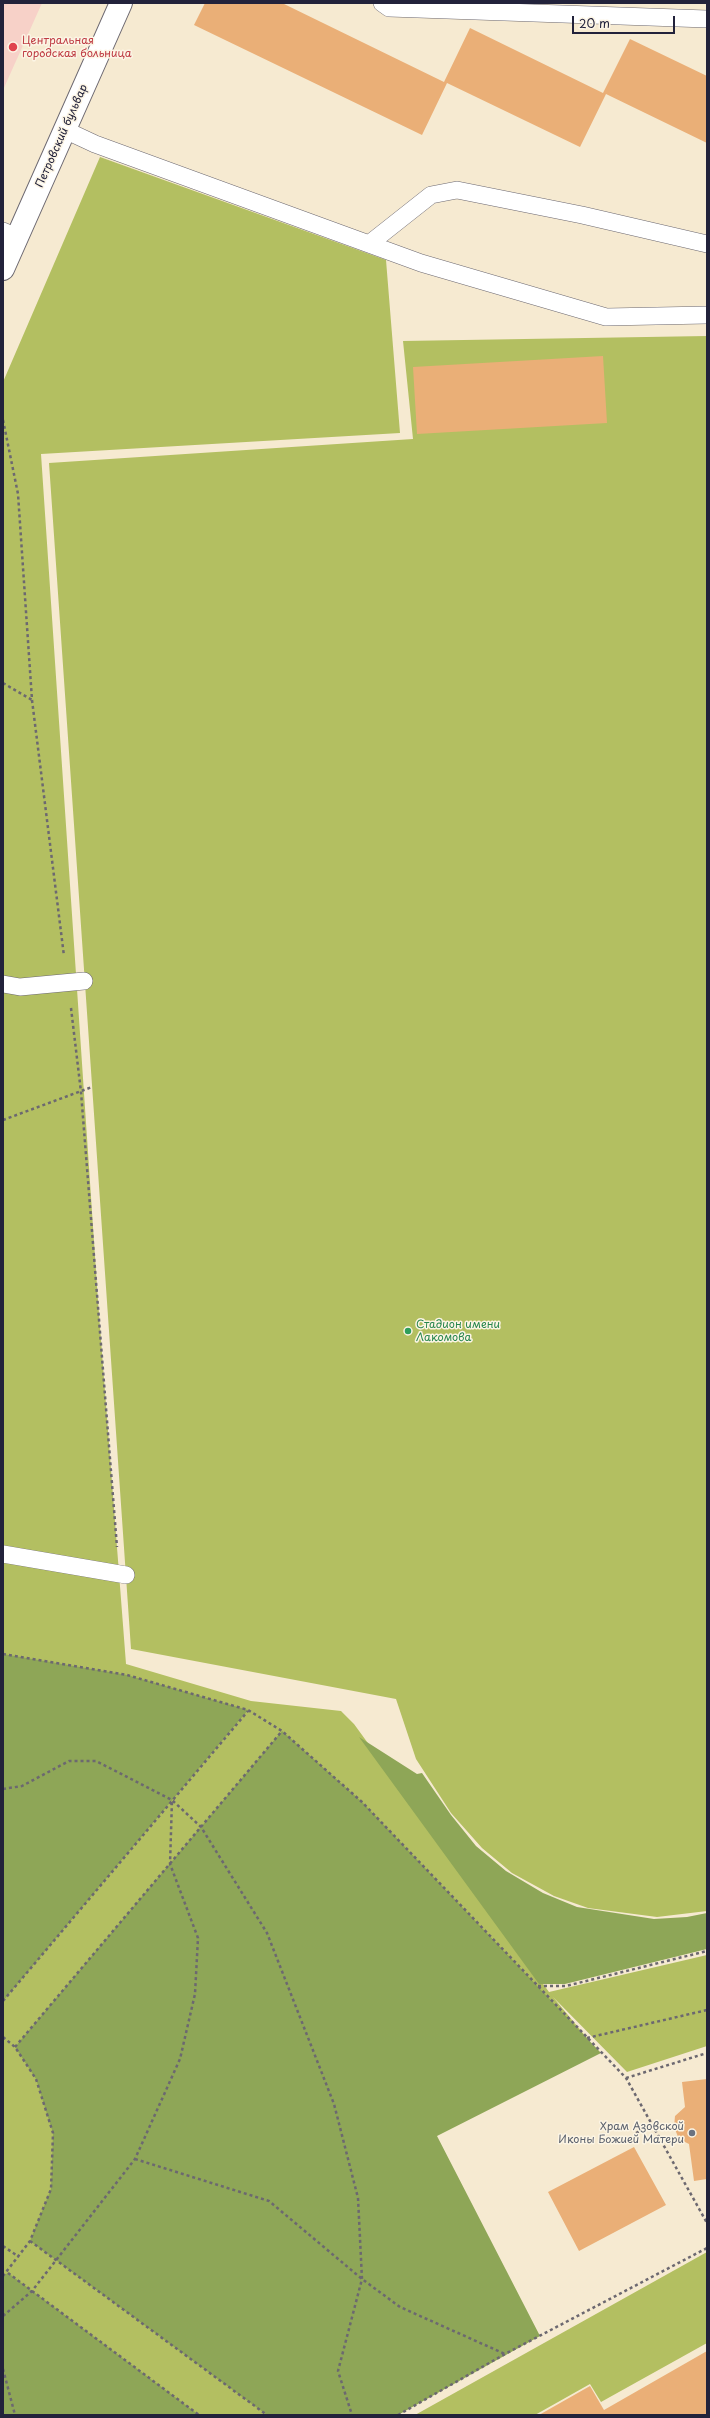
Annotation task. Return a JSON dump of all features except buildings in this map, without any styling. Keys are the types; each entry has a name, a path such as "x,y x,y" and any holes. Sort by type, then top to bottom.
{"street":[{"name":"Петровский бульвар","path":"3,269 10,234 65,130 121,3"}],"lane":[{"path":"382,3 389,8 707,19"},
{"path":"65,130 95,144 421,263 606,317 707,315"},
{"path":"369,244 431,195 457,190 582,215 707,244"},
{"path":"3,984 20,987 84,981"},
{"path":"3,1554 126,1575"}],"path":[{"path":"3,683 32,700"},
{"path":"3,1120 92,1087"},
{"path":"3,1654 127,1675 248,1710 282,1731 362,1802 626,2078 707,2224"},
{"path":"3,2001 248,1710"},
{"path":"15,2047 282,1731"},
{"path":"3,1789 22,1786 69,1761 96,1761 172,1800 201,1827 267,1933 334,2104 358,2198 362,2279 338,2371 352,2415"},
{"path":"3,2316 32,2291 57,2261 135,2159 180,2058 195,1994 198,1938 170,1864 172,1800"},
{"path":"538,1986 566,1986 707,1951"},
{"path":"587,2038 707,2010"},
{"path":"3,2037 15,2047 36,2080 53,2133 51,2189 30,2242 8,2273 3,2276"},
{"path":"626,2078 707,2053"},
{"path":"636,2133 652,2125"},
{"path":"135,2159 269,2201 362,2279 400,2307 505,2354"},
{"path":"30,2242 268,2415"},
{"path":"3,2246 19,2257"},
{"path":"398,2415 505,2354 707,2248"},
{"path":"8,2273 199,2415"},
{"path":"3,2369 15,2415"}],"shaded area":[{"name":"Центральная городская больница","path":"3,3 42,3 3,90"}],"green space":[{"path":"100,157 386,260 400,433 41,454 98,1301 126,1664 251,1701 341,1711 354,1724 549,1992 707,1955 707,2046 627,2072 553,1997 587,2038 435,2135 388,2415 3,2415 3,382"},
{"name":"Стадион имени Лакомова","path":"707,336 707,1911 657,1917 588,1908 554,1896 512,1873 482,1848 451,1813 416,1759 396,1699 131,1649 49,463 413,439 403,341"},
{"path":"3,1654 127,1675 248,1710 3,2001"},
{"path":"282,1731 362,1802 601,2053 437,2136 540,2336 398,2415 267,2415 30,2241 51,2189 53,2133 36,2079 15,2047"},
{"path":"359,1737 417,1774 422,1773 451,1815 476,1846 506,1871 543,1893 577,1907 654,1919 687,1917 707,1913 707,1949 565,1984 539,1984"},
{"path":"707,2252 707,2343 601,2402 590,2384 535,2415 415,2415"},
{"path":"8,2273 199,2415 3,2415 3,2276"}],"place":[{"name":"Центральная городская больница","path":"13,47"},
{"name":"Стадион имени Лакомова","path":"408,1331"},
{"name":"Храм Азовской Иконы Божией Матери","path":"692,2133"}]}
